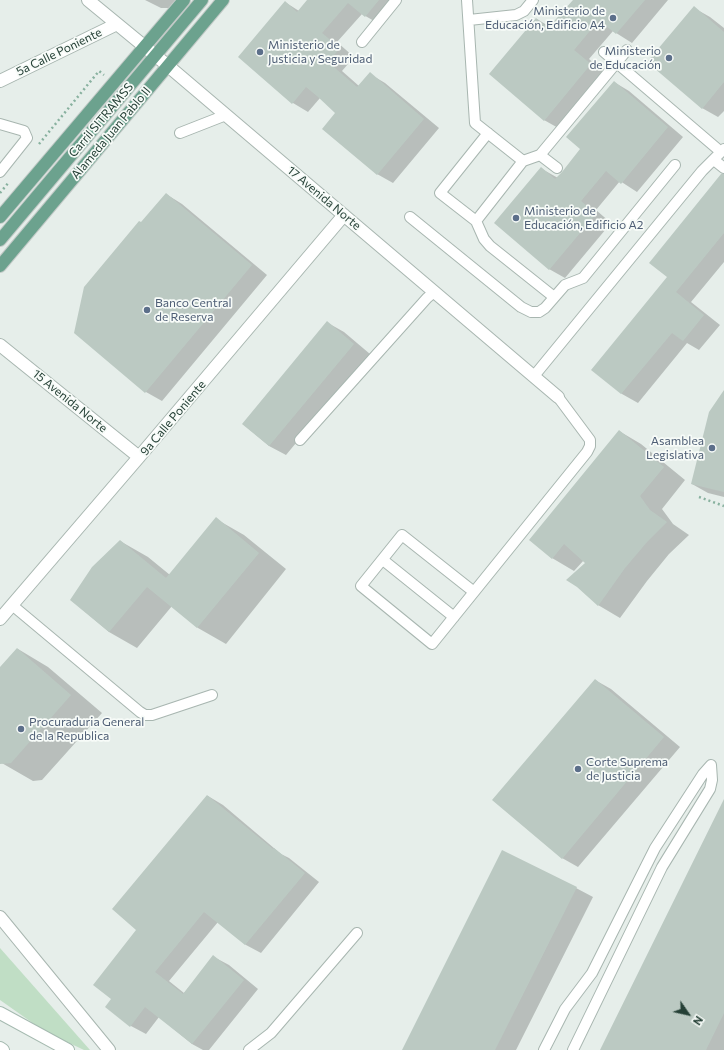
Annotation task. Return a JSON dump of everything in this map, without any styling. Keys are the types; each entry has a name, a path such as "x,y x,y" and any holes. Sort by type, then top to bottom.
{"main road":[{"path":"0,217 184,0"},
{"name":"Carril SITRAMSS","path":"0,240 202,0"},
{"name":"Alameda Juan Pablo II","path":"0,266 223,0"}],"street":[{"name":"17 Avenida Norte","path":"88,0 167,65 558,397"},
{"name":"5a Calle Poniente","path":"0,81 117,24"},
{"name":"9a Calle Poniente","path":"0,619 344,215"},
{"name":"15 Avenida Norte","path":"0,344 139,457"},
{"path":"0,917 109,1050"},
{"path":"0,1013 68,1050"}],"lane":[{"path":"362,42 396,0"},
{"path":"467,0 475,123 523,161"},
{"path":"468,20 516,15 524,11 533,0"},
{"path":"476,221 523,161 540,155 627,50"},
{"path":"534,376 702,171 722,151 604,52"},
{"path":"180,133 226,115"},
{"path":"0,124 24,131 27,138 0,172"},
{"path":"488,134 440,193 476,221 484,239 490,246 554,297"},
{"path":"540,155 557,168"},
{"path":"714,160 724,168"},
{"path":"410,217 524,309 531,312 541,311 565,285 583,278 675,165"},
{"path":"300,440 434,292"},
{"path":"474,592 402,535 361,586 432,644 454,617 587,452 590,446 590,440 558,397"},
{"path":"383,560 454,617"},
{"path":"12,605 145,715 152,716 212,695"},
{"path":"544,1050 565,1009 592,973 655,848 703,774 711,765 712,780 710,789 662,867 573,1050"},
{"path":"248,1050 270,1033 357,933"}],"path":[{"path":"699,497 724,506"}],"green space":[{"path":"0,948 90,1050 84,1050 44,1031 0,1000"}],"building":[{"path":"307,0 379,0 365,17 348,3 322,33 340,48 328,62 357,87 370,72 424,119 377,175 322,129 335,113 317,96 306,87 292,104 238,57 285,1 297,12"},
{"path":"573,0 645,0 616,34 599,20 574,50 591,64 544,121 489,74 536,18 548,28"},
{"name":"Ministerio de Educación","path":"694,6 724,32 724,82 702,109 647,62"},
{"path":"614,81 668,127 621,184 606,171 581,201 596,214 549,270 494,223 541,167 555,179 562,172 580,149 566,137"},
{"path":"721,174 724,174 724,233 676,292 704,315 683,341 672,333 621,394 591,370 667,277 649,263"},
{"name":"Banco Central de Reserva","path":"166,193 252,265 145,393 74,333 84,287 139,221 141,222"},
{"path":"327,321 354,344 269,446 242,424"},
{"name":"Asamblea Legislativa","path":"724,390 724,492 691,484 709,412"},
{"path":"619,430 664,467 640,496 650,510 667,522 647,542 625,568 598,606 577,587 566,580 585,563 564,544 552,559 529,540"},
{"path":"216,517 259,553 197,628 147,587 109,632 70,600 92,567 120,540 166,578"},
{"name":"Procuraduria General de la Republica","path":"17,648 71,695 11,763 0,764 0,667"},
{"name":"Corte Suprema de Justicia","path":"595,679 664,737 562,859 492,800"},
{"path":"207,795 305,873 245,945 204,912 155,972 183,994 213,955 244,980 192,1044 145,1007 130,1027 105,1007 111,999 93,985 136,930 112,909"},
{"path":"724,799 724,1013 706,1050 600,1050"},
{"path":"502,850 577,887 495,1050 402,1050"}],"place":[{"name":"Ministerio de Educación, Edificio A4","path":"613,18"},
{"name":"Ministerio de Justicia y Seguridad","path":"260,52"},
{"name":"Ministerio de Educación","path":"669,58"},
{"name":"Ministerio de Educación, Edificio A2","path":"516,218"},
{"name":"Banco Central de Reserva","path":"147,310"},
{"name":"Asamblea Legislativa","path":"712,448"},
{"name":"Procuraduria General de la Republica","path":"21,729"},
{"name":"Corte Suprema de Justicia","path":"578,769"}]}
